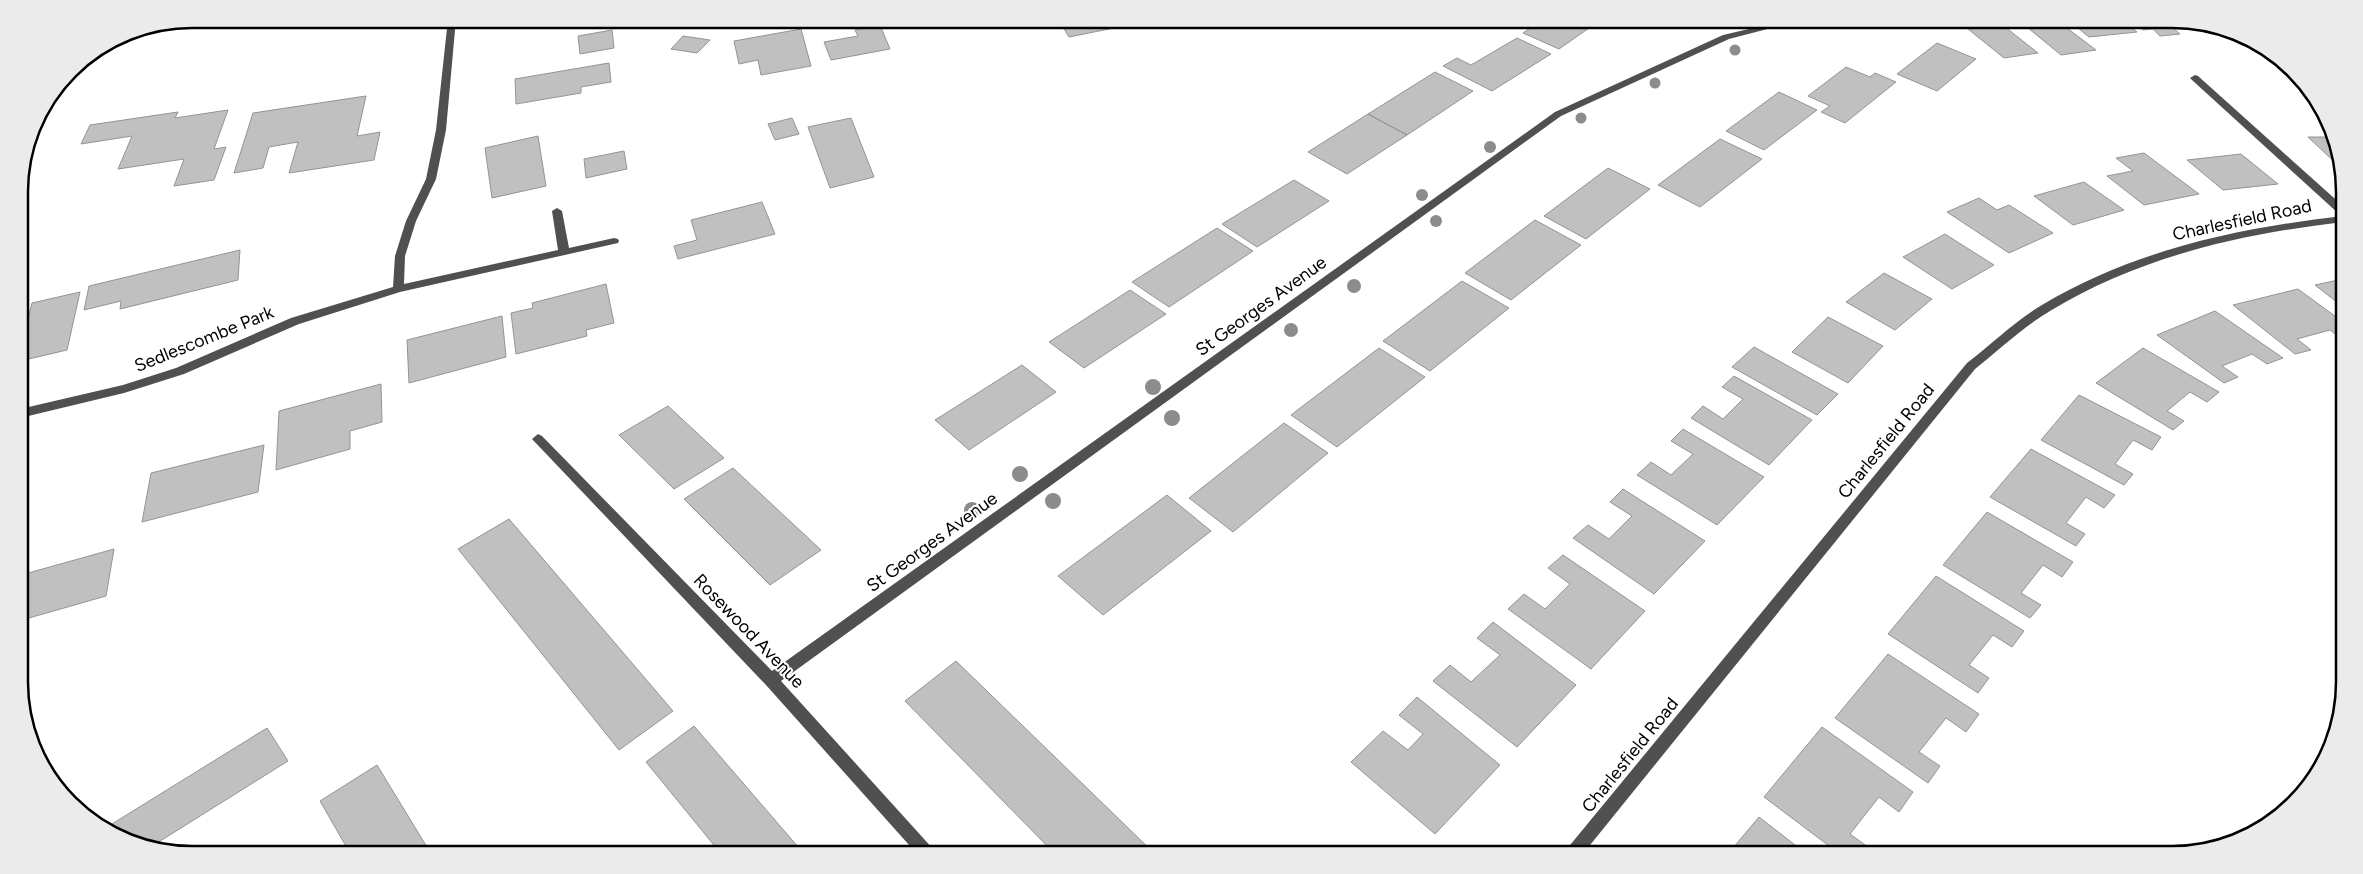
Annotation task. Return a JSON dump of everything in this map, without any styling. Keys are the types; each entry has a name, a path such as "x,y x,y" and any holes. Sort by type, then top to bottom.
{"street":[{"path":"398,288 400,256 412,221 431,179 442,130 451,28"},
{"name":"St Georges Avenue","path":"771,680 1558,114 1726,37 1764,28"},
{"path":"2195,78 2336,206"},
{"path":"557,211 564,252"},
{"name":"Charlesfield Road","path":"1579,846 1971,366 2045,308 2106,275 2187,248 2276,229 2336,220"},
{"name":"Sedlescombe Park","path":"28,412 124,389 180,371 295,321 398,288 614,241"},
{"name":"Rosewood Avenue","path":"538,439 771,680 920,846"}],"building":[{"path":"881,28 890,49 831,60 824,42 858,36 855,30"},
{"path":"1064,28 1114,28 1069,37"},
{"path":"1530,28 1589,28 1559,49 1523,33"},
{"path":"1967,28 2006,28 2038,53 2004,58"},
{"path":"2028,28 2067,28 2096,50 2061,55"},
{"path":"2078,28 2132,28 2137,32 2089,37"},
{"path":"2140,28 2173,28 2180,34 2160,36 2153,29 2143,30"},
{"path":"801,29 811,66 761,75 758,60 739,64 734,41"},
{"path":"612,30 614,48 580,54 578,36"},
{"path":"683,36 710,40 697,53 671,49"},
{"path":"1517,38 1551,54 1492,91 1443,66 1457,58 1471,65"},
{"path":"1937,43 1976,59 1937,91 1897,74"},
{"path":"609,63 611,82 581,87 581,93 516,104 515,79"},
{"path":"1846,67 1870,77 1875,73 1896,82 1845,123 1821,112 1830,106 1808,96"},
{"path":"1435,72 1473,91 1407,135 1368,114"},
{"path":"1779,92 1817,110 1764,150 1726,131"},
{"path":"366,96 357,136 380,132 374,160 289,173 298,142 269,147 263,168 234,173 253,113"},
{"path":"228,110 214,149 226,147 214,180 174,186 184,159 118,169 132,136 81,144 90,125 178,112 175,118"},
{"path":"1368,114 1407,135 1347,174 1308,152"},
{"path":"792,118 799,134 775,140 768,124"},
{"path":"851,118 874,177 830,188 808,127"},
{"path":"538,136 546,186 492,198 485,148"},
{"path":"2308,137 2326,137 2332,160"},
{"path":"1720,139 1762,159 1700,207 1658,185"},
{"path":"624,151 627,169 586,178 584,159"},
{"path":"2144,153 2199,194 2144,205 2107,176 2133,171 2116,158"},
{"path":"2241,154 2278,184 2223,190 2187,160"},
{"path":"1608,168 1650,189 1586,239 1544,216"},
{"path":"1294,180 1329,201 1257,247 1222,224"},
{"path":"2084,182 2124,210 2073,225 2034,196"},
{"path":"1979,198 1997,210 2009,205 2053,233 2009,253 1947,212"},
{"path":"762,202 775,234 678,259 674,246 697,240 691,220"},
{"path":"1535,220 1581,245 1511,300 1465,273"},
{"path":"1217,228 1253,251 1169,307 1132,282"},
{"path":"1945,234 1994,265 1952,289 1903,257"},
{"path":"240,250 238,280 120,309 121,301 84,310 89,286"},
{"path":"1884,273 1932,299 1895,330 1846,302"},
{"path":"2336,280 2336,302 2315,285"},
{"path":"1462,281 1509,308 1430,371 1383,341"},
{"path":"606,284 614,323 586,330 587,336 516,354 511,313 533,308 532,303"},
{"path":"2298,289 2336,317 2336,335 2330,330 2297,339 2311,350 2295,354 2233,305"},
{"path":"1130,290 1166,314 1084,368 1049,342"},
{"path":"80,292 67,350 28,359 28,319 32,303"},
{"path":"2215,311 2283,358 2267,364 2252,354 2222,366 2238,377 2224,383 2157,335"},
{"path":"502,316 506,357 409,383 407,340"},
{"path":"1828,317 1883,346 1848,383 1792,352"},
{"path":"1754,347 1838,394 1817,415 1732,367"},
{"path":"1379,348 1425,377 1337,447 1291,415"},
{"path":"2143,348 2219,392 2207,402 2190,392 2167,411 2184,421 2173,430 2096,383"},
{"path":"1022,365 1056,392 969,450 935,420"},
{"path":"1734,376 1812,420 1769,465 1691,418 1703,406 1723,419 1743,399 1722,387"},
{"path":"381,384 382,422 350,431 350,449 276,470 279,411"},
{"path":"2079,395 2161,437 2152,450 2133,440 2115,464 2133,474 2124,485 2041,440"},
{"path":"668,406 724,458 674,489 619,435"},
{"path":"1284,423 1328,453 1233,532 1189,498"},
{"path":"1683,429 1764,477 1717,525 1637,475 1651,462 1671,475 1693,454 1671,441"},
{"path":"264,445 258,492 142,522 151,473"},
{"path":"2031,449 2115,495 2104,508 2086,497 2066,523 2085,534 2076,546 1990,497"},
{"path":"733,468 821,550 770,585 684,499"},
{"path":"1623,489 1705,541 1654,594 1573,538 1588,525 1609,539 1632,516 1610,502"},
{"path":"1167,495 1211,531 1103,615 1058,576"},
{"path":"1987,512 2073,562 2062,577 2043,565 2021,593 2041,605 2030,618 1943,565"},
{"path":"509,519 673,711 619,750 458,549"},
{"path":"114,549 106,596 28,618 28,573"},
{"path":"1563,555 1645,611 1591,669 1508,609 1524,594 1545,609 1570,584 1548,568"},
{"path":"1936,576 2024,631 2012,647 1993,635 1969,665 1989,678 1978,693 1888,634"},
{"path":"1493,622 1576,685 1517,747 1433,681 1450,665 1471,682 1500,655 1477,638"},
{"path":"1888,654 1979,714 1966,732 1946,718 1919,752 1940,766 1928,783 1835,718"},
{"path":"956,661 1147,846 1047,846 905,701"},
{"path":"1417,697 1500,765 1435,834 1351,762 1383,731 1408,750 1423,734 1399,715"},
{"path":"694,726 797,846 715,846 646,762"},
{"path":"1822,727 1913,792 1899,812 1879,797 1850,834 1866,846 1829,846 1764,797"},
{"path":"267,728 288,761 158,843 139,838 110,825"},
{"path":"377,765 426,846 346,846 320,801"},
{"path":"1759,817 1796,846 1735,846"}]}
